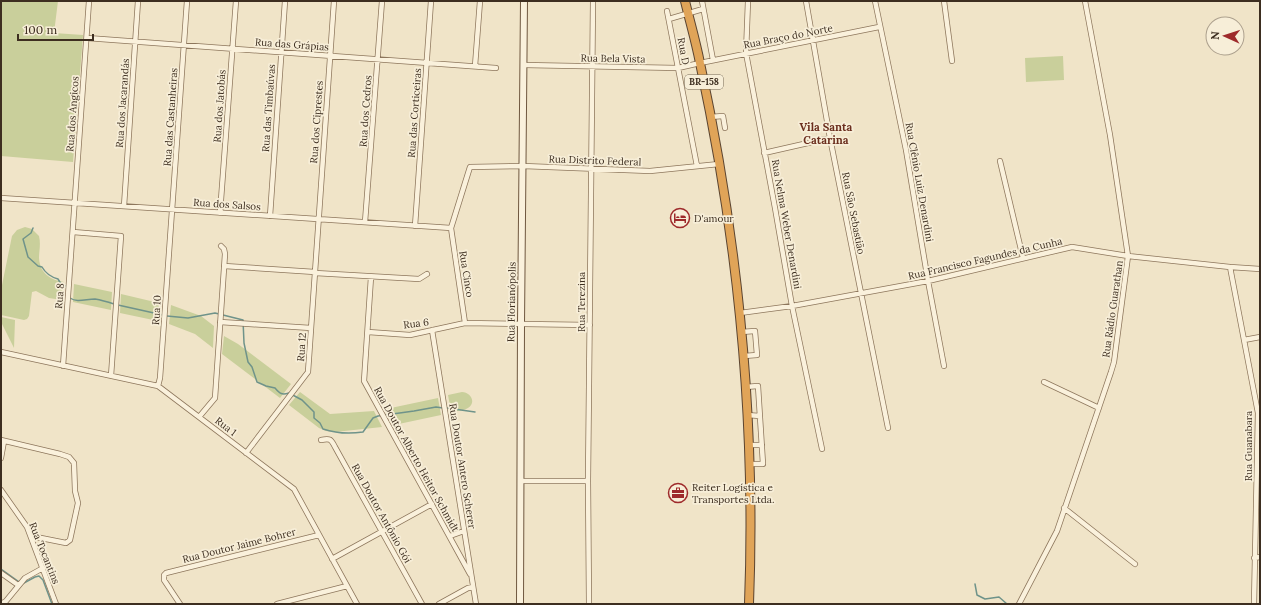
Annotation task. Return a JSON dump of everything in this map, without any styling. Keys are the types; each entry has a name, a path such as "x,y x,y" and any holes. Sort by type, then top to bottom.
{"highway":[{"name":"BR-158","path":"685,1 700,63 719,164 740,313 744,356 749,464 749,604"}],"street":[{"name":"Rua dos Angicos","path":"73,230 90,1"},
{"name":"Rua dos Jacarandás","path":"124,206 138,1"},
{"name":"Rua das Castanheiras","path":"170,234 187,1"},
{"name":"Rua dos Jatobás","path":"220,213 236,1"},
{"name":"Rua das Timbaúvas","path":"270,216 285,1"},
{"name":"Rua dos Ciprestes","path":"317,245 334,1"},
{"name":"Rua dos Cedros","path":"365,222 382,1"},
{"name":"Rua das Corticeiras","path":"415,226 431,1"},
{"path":"475,66 480,1"},
{"name":"Rua Florianópolis","path":"520,604 524,1"},
{"name":"Rua Terezina","path":"589,604 588,481 593,1"},
{"path":"702,1 713,60"},
{"name":"Rua Nelma Weber Denardini","path":"748,1 746,53 792,306 822,449"},
{"name":"Rua São Sebastião","path":"806,1 830,138 888,428"},
{"name":"Rua Clênio Luiz Denardini","path":"875,1 879,27 906,150 944,366"},
{"path":"944,1 952,61"},
{"name":"Rua Rádio Guarathan","path":"1019,604 1056,531 1114,362 1128,256 1110,135 1086,1"},
{"path":"669,19 704,9"},
{"name":"Rua D","path":"667,11 697,166"},
{"name":"Rua Braço do Norte","path":"700,63 879,27"},
{"name":"Rua das Grápias","path":"87,38 496,68"},
{"name":"Rua Bela Vista","path":"524,65 678,68 700,63"},
{"path":"710,117 723,116 725,128"},
{"path":"764,153 830,138"},
{"path":"1000,161 1023,258"},
{"name":"Rua Distrito Federal","path":"451,228 470,167 523,166 650,171 719,164"},
{"name":"Rua dos Salsos","path":"1,198 451,228"},
{"name":"Rua Cinco","path":"451,228 465,323"},
{"path":"73,230 121,236 111,376"},
{"name":"Rua 8","path":"63,366 73,230"},
{"name":"Rua 10","path":"158,386 170,234"},
{"name":"Rua 12","path":"246,453 308,372 317,245"},
{"path":"199,417 215,398 225,254 224,249 221,246"},
{"name":"Rua Francisco Fagundes da Cunha","path":"740,313 792,306 928,280 1072,248 1128,256 1260,269"},
{"path":"224,266 419,279 427,274"},
{"name":"Rua Guanabara","path":"1230,267 1259,412 1254,604"},
{"name":"Rua Doutor Alberto Heitor Schmidt","path":"371,277 364,381 470,574"},
{"path":"220,322 311,328"},
{"name":"Rua 6","path":"368,332 410,335 465,323 590,325"},
{"name":"Rua Doutor Antero Scherer","path":"432,330 476,604"},
{"path":"742,332 755,331 757,355 744,356"},
{"path":"1244,340 1260,337"},
{"name":"Rua 1","path":"1,352 158,386 294,489 357,604"},
{"path":"1044,382 1099,408"},
{"path":"745,387 758,386 763,464 749,464"},
{"path":"747,415 760,416"},
{"name":"Rua Doutor Antônio Gói","path":"321,440 328,438 331,439 422,604"},
{"path":"1,458 3,441 60,454 69,457 74,463 76,470 76,491 78,503 70,540 66,543 31,536"},
{"path":"748,445 762,445"},
{"path":"521,481 588,481"},
{"name":"Rua Tocantins","path":"1,490 27,527 56,604"},
{"path":"332,559 432,504"},
{"path":"1064,508 1135,564"},
{"path":"450,536 464,531"},
{"name":"Rua Doutor Jaime Bohrer","path":"180,604 164,580 164,575 319,535"},
{"path":"1254,558 1260,558"},
{"path":"1,604 24,578 43,568"},
{"path":"1,573 18,585"},
{"path":"277,604 347,586"},
{"path":"439,604 468,588 473,587"}],"green space":[{"path":"1,1 58,1 54,33 83,35 73,162 1,156"},
{"path":"1063,56 1064,80 1026,82 1025,58"},
{"path":"25,227 32,229 39,236 39,258 44,272 55,280 64,282 62,300 49,298 36,291 32,292 29,316 24,320 1,315 1,290 12,236 17,230"},
{"path":"74,284 112,292 111,310 73,302"},
{"path":"121,294 159,303 158,321 120,313"},
{"path":"171,305 201,316 214,326 213,348 195,334 169,324"},
{"path":"1,317 15,320 14,348 1,322"},
{"path":"224,336 238,344 291,384 280,398 222,354"},
{"path":"300,392 330,414 374,411 382,427 335,432 326,431 319,428 289,405"},
{"path":"462,392 470,395 472,400 471,406 464,410 451,412 448,395"},
{"path":"438,398 441,415 394,425 386,409"}],"waterway":[{"path":"33,228 31,233 23,239 28,257 38,266 42,267 45,272 58,279 61,284 68,287"},
{"path":"70,298 79,301 95,299 114,304"},
{"path":"118,305 163,315"},
{"path":"167,316 188,318 215,313 243,320 244,343 248,362 252,367 257,382 275,388 281,394 289,393 302,400 314,412 314,418 320,423 323,429 343,433 363,432 373,418 378,416 436,407 443,408"},
{"path":"447,408 475,412"},
{"path":"1,569 22,584 39,576 43,580 52,604"},
{"path":"975,584 977,595 985,599 999,597 1007,604"}],"place":[{"name":"D'amour","path":"680,218"},
{"name":"Reiter Logística e Transportes Ltda.","path":"678,493"}],"district":[{"name":"Vila Santa Catarina","path":"826,133"}]}
